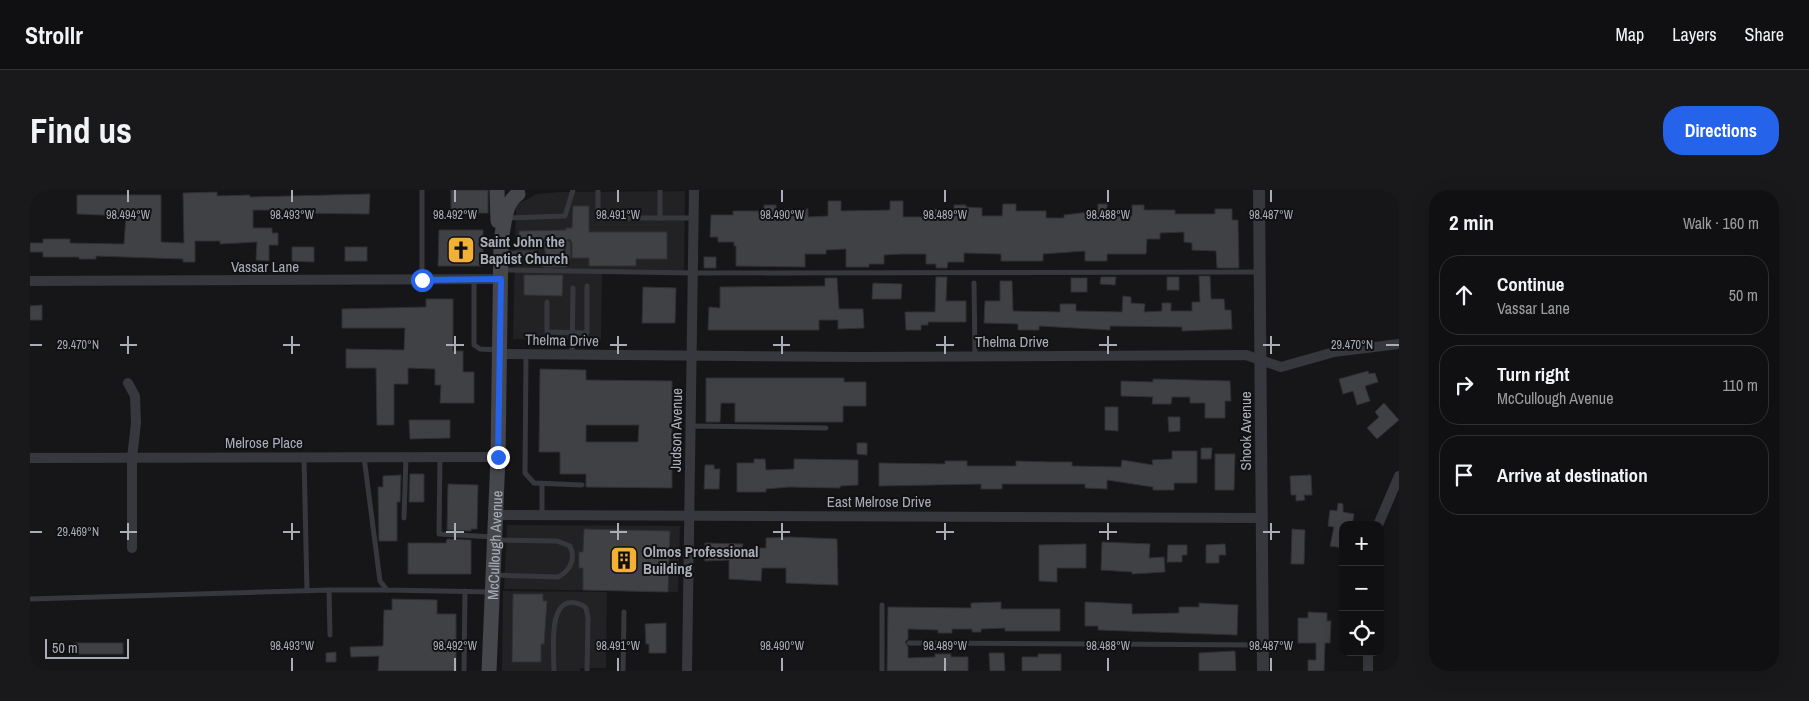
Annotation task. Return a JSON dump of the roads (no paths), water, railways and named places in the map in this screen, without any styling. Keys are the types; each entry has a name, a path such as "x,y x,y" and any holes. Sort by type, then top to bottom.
{"main road":[{"name":"McCullough Avenue","path":"489,671 501,352 501,246 497,219 497,190"},
{"name":"McCullough Avenue","path":"501,246 510,199 517,191"}],"street":[{"name":"Judson Avenue","path":"688,671 694,190"},
{"name":"Shook Avenue","path":"1260,190 1263,671"},
{"name":"Vassar Lane","path":"30,281 474,280 501,275"},
{"name":"Thelma Drive","path":"501,352 526,355 692,356 1246,355 1281,367 1334,352 1399,344"},
{"path":"128,383 135,396 136,423 132,458 132,548"},
{"name":"Melrose Place","path":"30,458 498,457"},
{"path":"1380,521 1399,476"},
{"name":"East Melrose Drive","path":"496,514 1261,518"},
{"path":"1368,656 1368,671"}],"lane":[{"path":"422,190 422,280"},
{"path":"506,218 565,216 573,190"},
{"path":"598,190 598,218 694,218"},
{"path":"660,190 660,218"},
{"path":"501,275 561,268 565,265 568,258 568,243"},
{"path":"501,246 535,253 544,265 561,268 693,273 1260,272"},
{"path":"474,280 474,346 480,349 501,352"},
{"path":"974,283 975,356"},
{"path":"548,302 547,332 587,333 588,286"},
{"path":"572,355 573,288"},
{"path":"526,355 525,473 534,483 542,485 582,485"},
{"path":"690,426 826,428"},
{"path":"304,456 307,591"},
{"path":"364,456 380,581 387,590"},
{"path":"404,518 406,456"},
{"path":"440,456 438,534 494,539 557,541 570,546 572,558 570,566 564,574 558,577 493,575"},
{"path":"542,485 542,515"},
{"path":"329,590 330,635"},
{"path":"30,599 329,590 492,592"},
{"path":"464,671 465,591"},
{"path":"554,671 555,616 561,606 571,602 582,605 588,613 587,671"},
{"path":"882,605 882,671"},
{"path":"622,671 624,612"},
{"path":"909,643 1262,645"}],"place":[{"name":"Saint John the Baptist Church","path":"461,250"},
{"name":"Olmos Professional Building","path":"624,560"}]}
